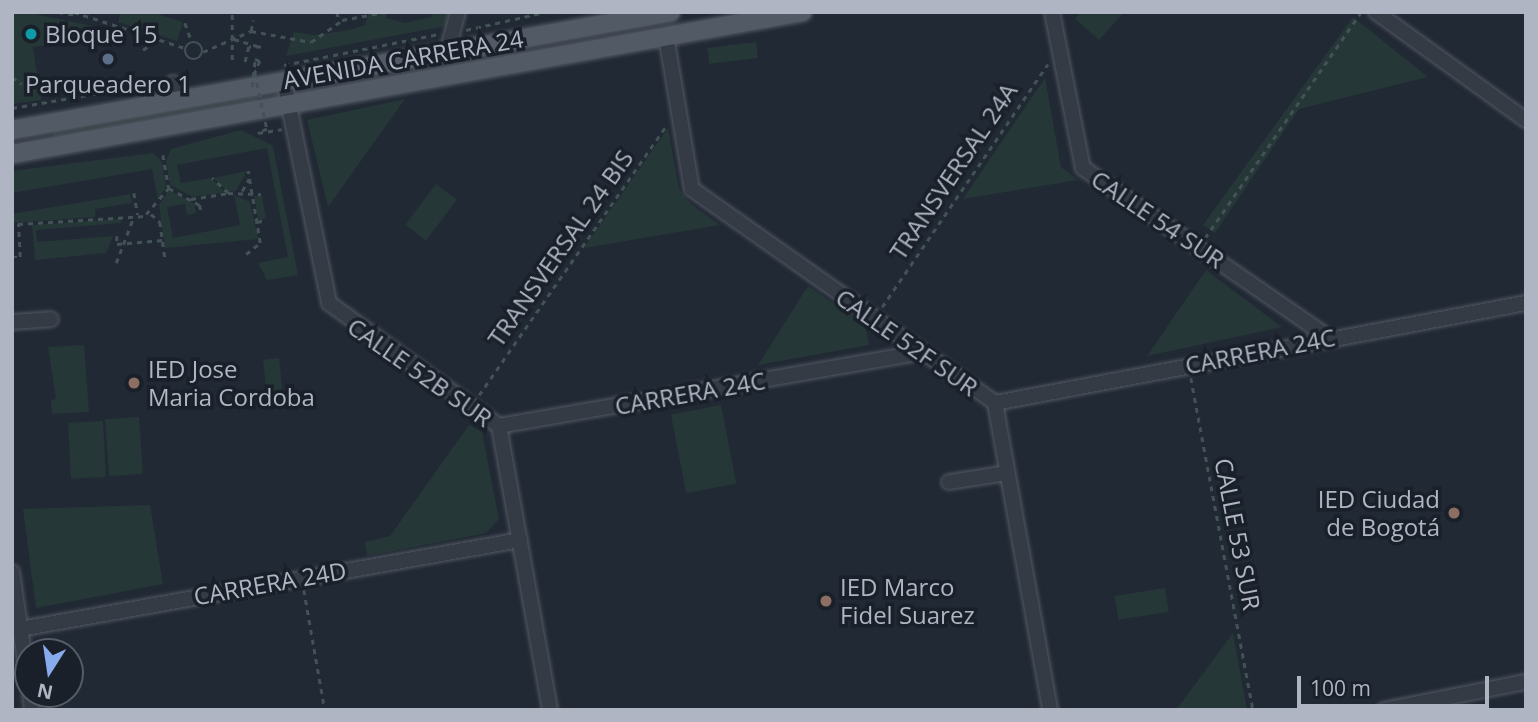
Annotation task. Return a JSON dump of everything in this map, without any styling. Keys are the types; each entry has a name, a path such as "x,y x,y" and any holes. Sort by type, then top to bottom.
{"main road":[{"name":"AVENIDA CARRERA 24","path":"12,130 174,91 262,81 447,52 671,12"},
{"name":"AVENIDA CARRERA 24","path":"12,154 802,12"}],"street":[{"path":"447,52 458,12"},
{"name":"CALLE 54 SUR","path":"1052,12 1083,168 1329,338"},
{"path":"1376,12 1526,120"},
{"name":"CALLE 52F SUR","path":"666,36 692,189 876,316 995,403 1051,710"},
{"name":"CALLE 52B SUR","path":"262,81 285,105 329,303 499,426 550,710"},
{"name":"CARRERA 24C","path":"995,403 1526,303"},
{"path":"12,322 51,319"},
{"name":"CARRERA 24C","path":"499,426 922,352"},
{"path":"949,482 1007,472"},
{"name":"CARRERA 24D","path":"20,629 302,576 520,540"},
{"path":"12,572 21,638"},
{"path":"1384,710 1450,703 1526,682"}],"path":[{"path":"58,12 76,14 159,38 185,48 191,60 251,31 311,42 339,21 385,12"},
{"path":"232,12 232,60"},
{"path":"337,12 339,21"},
{"path":"347,19 349,12"},
{"path":"282,128 258,133 267,129 255,74 260,61 255,59 262,81 274,71 297,60 545,12"},
{"path":"1199,246 1361,12"},
{"path":"251,31 253,20"},
{"path":"185,23 191,42"},
{"path":"143,50 159,38"},
{"path":"234,39 261,47 249,47 245,63"},
{"path":"191,42 200,44 203,52"},
{"path":"185,48 191,42"},
{"name":"TRANSVERSAL 24A","path":"876,316 1058,49"},
{"path":"12,77 22,84"},
{"path":"12,108 174,91"},
{"path":"285,105 286,134"},
{"name":"TRANSVERSAL 24 BIS","path":"471,407 677,110"},
{"path":"148,215 169,188 163,155"},
{"path":"246,254 261,244 248,171"},
{"path":"212,178 228,193"},
{"path":"242,191 249,179"},
{"path":"169,188 200,205 201,212"},
{"path":"190,199 242,191 252,196 261,194"},
{"path":"116,262 136,216 134,193"},
{"path":"12,224 148,215 160,222 165,259"},
{"path":"257,222 266,220"},
{"path":"12,257 20,257 18,224"},
{"path":"117,236 117,244 163,240"},
{"name":"CALLE 53 SUR","path":"1189,365 1253,710"},
{"path":"302,576 325,710"}],"shaded area":[{"path":"12,12 25,12 126,33 33,47 41,100 12,104"},
{"path":"121,12 151,12 183,22 177,41 118,22"},
{"path":"369,12 387,12 386,18 405,23 431,17 433,12 449,12 446,26 286,56 294,32 314,35 350,30 365,25"},
{"path":"1081,12 1124,12 1099,40 1075,19"},
{"path":"1353,17 1428,77 1299,109 1215,233 1203,225"},
{"path":"756,42 758,58 709,64 707,48"},
{"path":"1045,78 1061,167 1078,180 963,199"},
{"path":"257,94 259,105 54,141 52,130"},
{"path":"405,99 328,207 307,120"},
{"path":"668,128 679,189 691,204 720,225 584,248"},
{"path":"241,130 273,146 298,275 267,280 258,263 288,257 267,148 177,165 181,183 211,178 225,192 193,197 170,185 166,161 171,149"},
{"path":"153,153 162,162 166,187 158,200 152,169 12,193 12,171"},
{"path":"247,171 236,191 228,192 213,178"},
{"path":"436,184 457,200 426,240 405,225"},
{"path":"169,190 194,203 196,213 187,215 185,204 167,207 173,238 240,225 234,195 250,202 258,239 165,248 159,205"},
{"path":"130,194 132,203 95,209 95,217 12,223 12,214"},
{"path":"262,195 266,219 258,220 254,196"},
{"path":"121,219 121,223 36,230 37,242 113,236 106,253 35,260 32,225"},
{"path":"1206,270 1282,327 1147,356"},
{"path":"808,286 865,325 869,345 758,365"},
{"path":"84,345 89,412 52,414 51,400 56,399 48,347"},
{"path":"279,358 283,398 267,399 263,360"},
{"path":"721,405 736,484 686,493 671,415"},
{"path":"139,417 143,474 109,476 105,419"},
{"path":"103,421 106,477 71,479 68,423"},
{"path":"469,425 482,432 499,519 486,533 367,556 365,542 390,536"},
{"path":"150,505 163,584 36,608 23,509"},
{"path":"1165,588 1169,612 1118,620 1115,596"},
{"path":"1233,633 1247,710 1176,710"}],"place":[{"name":"Bloque 15","path":"31,34"},
{"name":"Parqueadero 1","path":"108,59"},
{"name":"IED Jose Maria Cordoba","path":"134,383"},
{"name":"IED Ciudad de Bogotá","path":"1454,513"},
{"name":"IED Marco Fidel Suarez","path":"826,601"}]}
